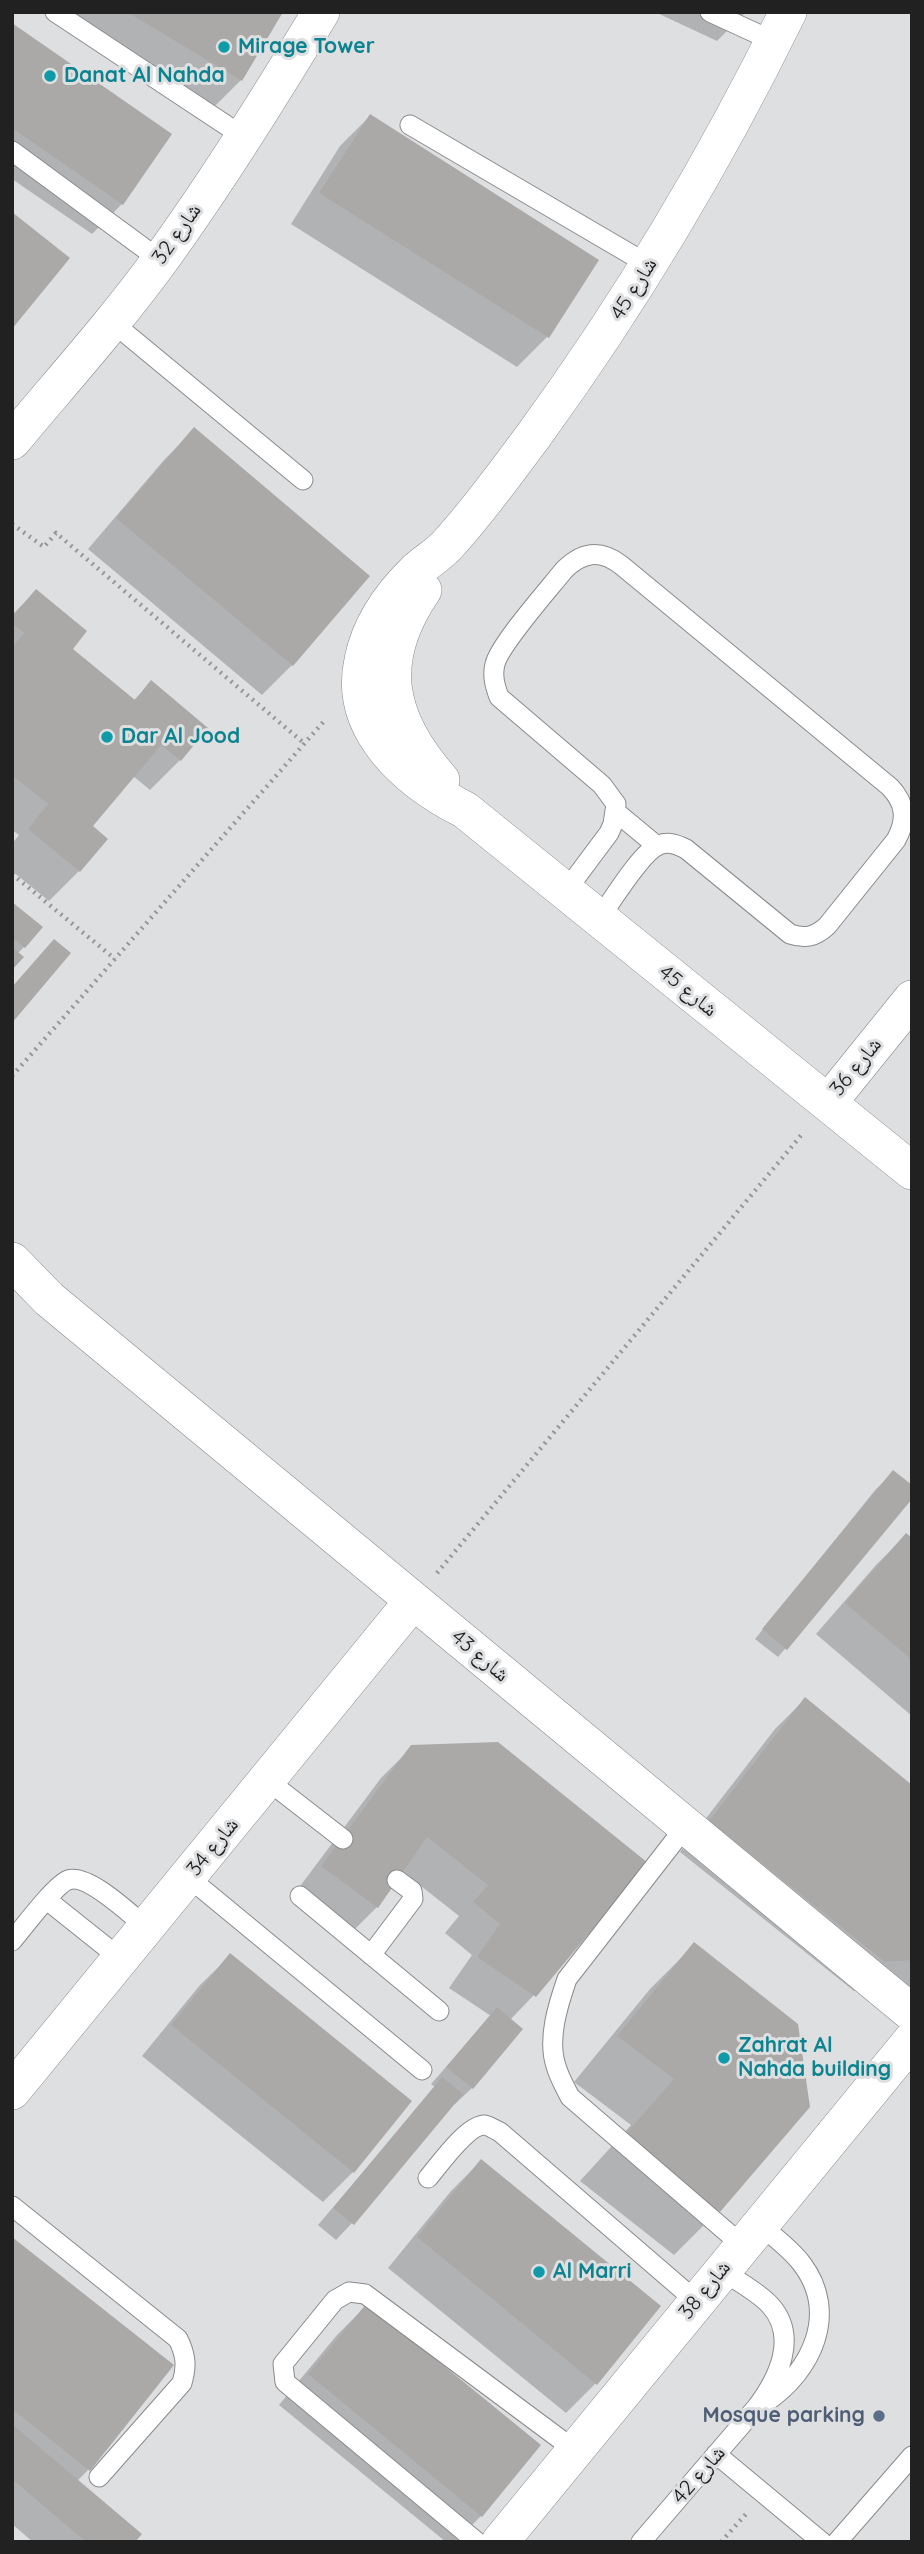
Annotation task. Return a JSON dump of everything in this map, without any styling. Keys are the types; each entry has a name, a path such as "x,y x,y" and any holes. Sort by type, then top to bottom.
{"street":[{"name":"شارع 32","path":"12,441 160,260 244,137 321,12"},
{"name":"شارع 45","path":"780,27 694,192 604,335 533,437 447,546 416,571 388,602 369,637 362,662 362,679 367,716 378,740 395,762 427,789 464,810 912,1171"},
{"name":"شارع 45","path":"447,546 434,575 410,608 400,630 392,677 395,701 414,747 464,810"},
{"name":"شارع 36","path":"828,1103 912,999"},
{"name":"شارع 43","path":"12,1261 49,1299 912,2013"},
{"name":"شارع 43","path":"12,1283 49,1299"},
{"name":"شارع 34","path":"12,2091 413,1601"},
{"name":"شارع 38","path":"500,2542 912,2040"}],"lane":[{"path":"55,12 244,137"},
{"path":"710,12 780,27"},
{"path":"410,125 649,265"},
{"path":"12,151 160,260"},
{"path":"112,322 303,480"},
{"path":"565,892 609,833 616,804 602,785 499,697 494,681 495,663 573,561 598,553 621,565 890,787 903,806 904,818 902,830 896,840 827,926 810,937 790,934 686,849 670,843 657,846 644,857 599,919"},
{"path":"616,812 657,846"},
{"path":"267,1780 343,1839"},
{"path":"686,1826 567,1979 557,2007 555,2065 570,2097 741,2246"},
{"path":"188,1877 422,2070"},
{"path":"12,1941 68,1880 83,1880 146,1927"},
{"path":"371,1955 413,1899 412,1891 397,1880"},
{"path":"300,1896 439,2011"},
{"path":"47,1900 121,1959"},
{"path":"428,2178 471,2129 485,2125 492,2128 500,2132 696,2301"},
{"path":"12,2206 178,2339 183,2348 186,2371 182,2383 99,2477"},
{"name":"شارع 42","path":"741,2246 791,2252 806,2271 817,2293 820,2327 808,2361 794,2380 756,2408"},
{"name":"شارع 42","path":"641,2542 756,2408 769,2392 777,2375 783,2356 783,2331 779,2318 741,2246"},
{"path":"477,2542 285,2382 283,2364 335,2300 349,2292 365,2294 580,2446"},
{"path":"531,2402 580,2446"},
{"path":"716,2454 822,2542"},
{"path":"837,2542 912,2456"},
{"path":"428,2518 457,2542"}],"path":[{"path":"12,524 44,547 56,533 305,744"},
{"path":"12,1076 362,679"},
{"path":"12,874 115,959"},
{"path":"413,1601 828,1103"},
{"path":"722,2542 746,2514 754,2521"}],"building":[{"name":"Mirage Tower","path":"127,12 283,12 242,81"},
{"name":"Danat Al Nahda","path":"12,23 172,134 123,205 12,128"},
{"path":"370,114 599,260 549,338 319,193"},
{"path":"12,212 70,258 12,329"},
{"path":"194,427 370,576 293,666 116,518"},
{"name":"Dar Al Jood","path":"36,589 87,631 73,649 135,700 151,680 208,728 181,761 161,745 93,826 108,839 80,872 28,829 48,804 12,775 12,648 24,633 12,623 12,617"},
{"path":"12,902 43,927 25,948 12,938"},
{"path":"54,939 71,953 12,1023 12,987"},
{"path":"12,947 24,957 12,970"},
{"path":"893,1470 912,1485 912,1499 787,1650 762,1629"},
{"path":"906,1533 912,1538 912,1660 845,1603"},
{"path":"805,1697 912,1785 912,1960 885,1962 709,1821"},
{"path":"498,1742 648,1863 536,1997 477,1957 500,1924 473,1902 488,1885 427,1837 378,1908 321,1866 411,1745"},
{"name":"Zahrat Al Nahda building","path":"694,1942 798,2024 810,2107 720,2212 624,2136 674,2079 617,2036"},
{"path":"230,1953 412,2101 354,2173 171,2025"},
{"path":"497,2007 523,2029 473,2089 446,2067"},
{"path":"442,2077 463,2094 354,2225 333,2208"},
{"name":"Al Marri","path":"481,2159 661,2306 597,2385 417,2237"},
{"path":"12,2237 174,2365 90,2471 12,2409"},
{"path":"367,2303 541,2445 482,2517 308,2374"},
{"path":"12,2424 142,2534 135,2542 86,2542 12,2479"}],"place":[{"name":"Mirage Tower","path":"224,47"},
{"name":"Danat Al Nahda","path":"50,76"},
{"name":"Dar Al Jood","path":"107,737"},
{"name":"Zahrat Al Nahda building","path":"724,2058"},
{"name":"Al Marri","path":"539,2272"},
{"name":"Mosque parking","path":"879,2416"}]}
